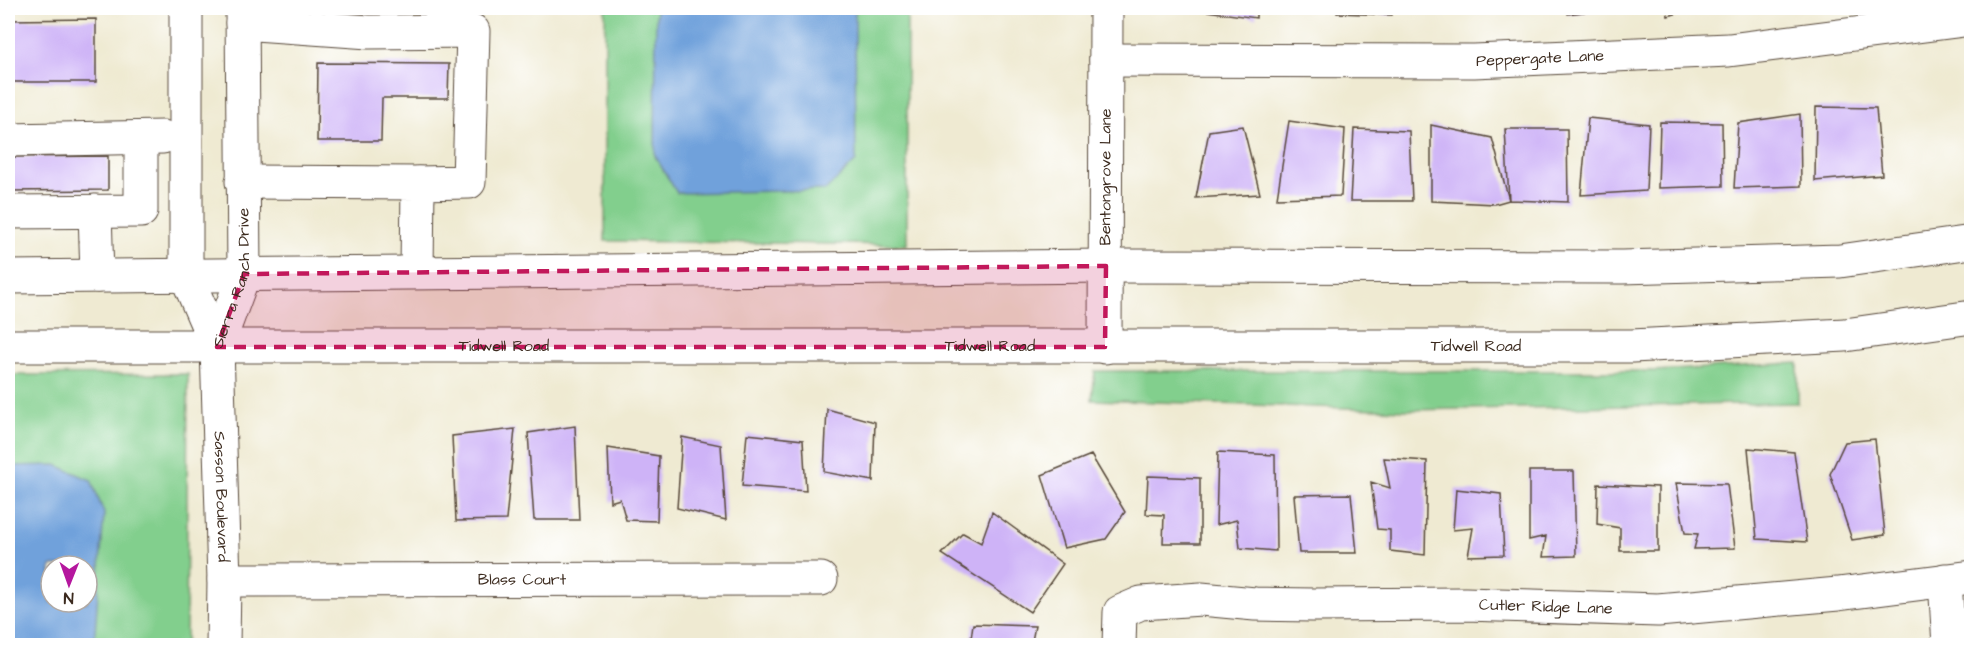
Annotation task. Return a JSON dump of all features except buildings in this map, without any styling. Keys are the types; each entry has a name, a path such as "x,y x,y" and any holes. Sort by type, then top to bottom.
{"main road":[{"name":"Sierra Ranch Drive","path":"186,8 186,275 218,346"},
{"name":"Bentongrove Lane","path":"1105,347 1106,8"},
{"name":"Sierra Ranch Drive","path":"218,346 244,274 242,15"},
{"path":"242,15 369,32 473,31 469,182 243,182"},
{"name":"Peppergate Lane","path":"1106,60 1474,61 1729,50 1971,19"},
{"path":"8,140 186,137"},
{"path":"8,212 141,211 141,138"},
{"path":"417,272 418,183"},
{"path":"95,212 97,276"},
{"path":"8,277 1106,266 1656,266 1840,261 1971,242"},
{"name":"Tidwell Road","path":"8,346 1632,346 1845,335 1971,317"},
{"name":"Sasson Boulevard","path":"218,346 224,580 223,645"},
{"path":"1949,645 1958,578"},
{"name":"Cutler Ridge Lane","path":"1119,645 1120,612 1141,603 1201,599 1255,604 1465,604 1658,610 1838,594 1958,578"},
{"name":"Blass Court","path":"224,580 821,579"}],"highlighted area":[{"path":"1106,266 1105,347 217,347 244,274"}],"green space":[{"path":"605,8 907,8 907,245 605,241"},
{"path":"1798,363 1798,403 1407,410 1092,400 1095,371 1654,371"},
{"path":"188,374 186,645 8,645 8,375"}],"water":[{"path":"656,8 855,8 856,161 826,190 677,193 655,156"},
{"path":"56,465 91,480 104,513 99,579 99,554 39,554 39,614 96,614 94,645 8,645 8,466"}]}
